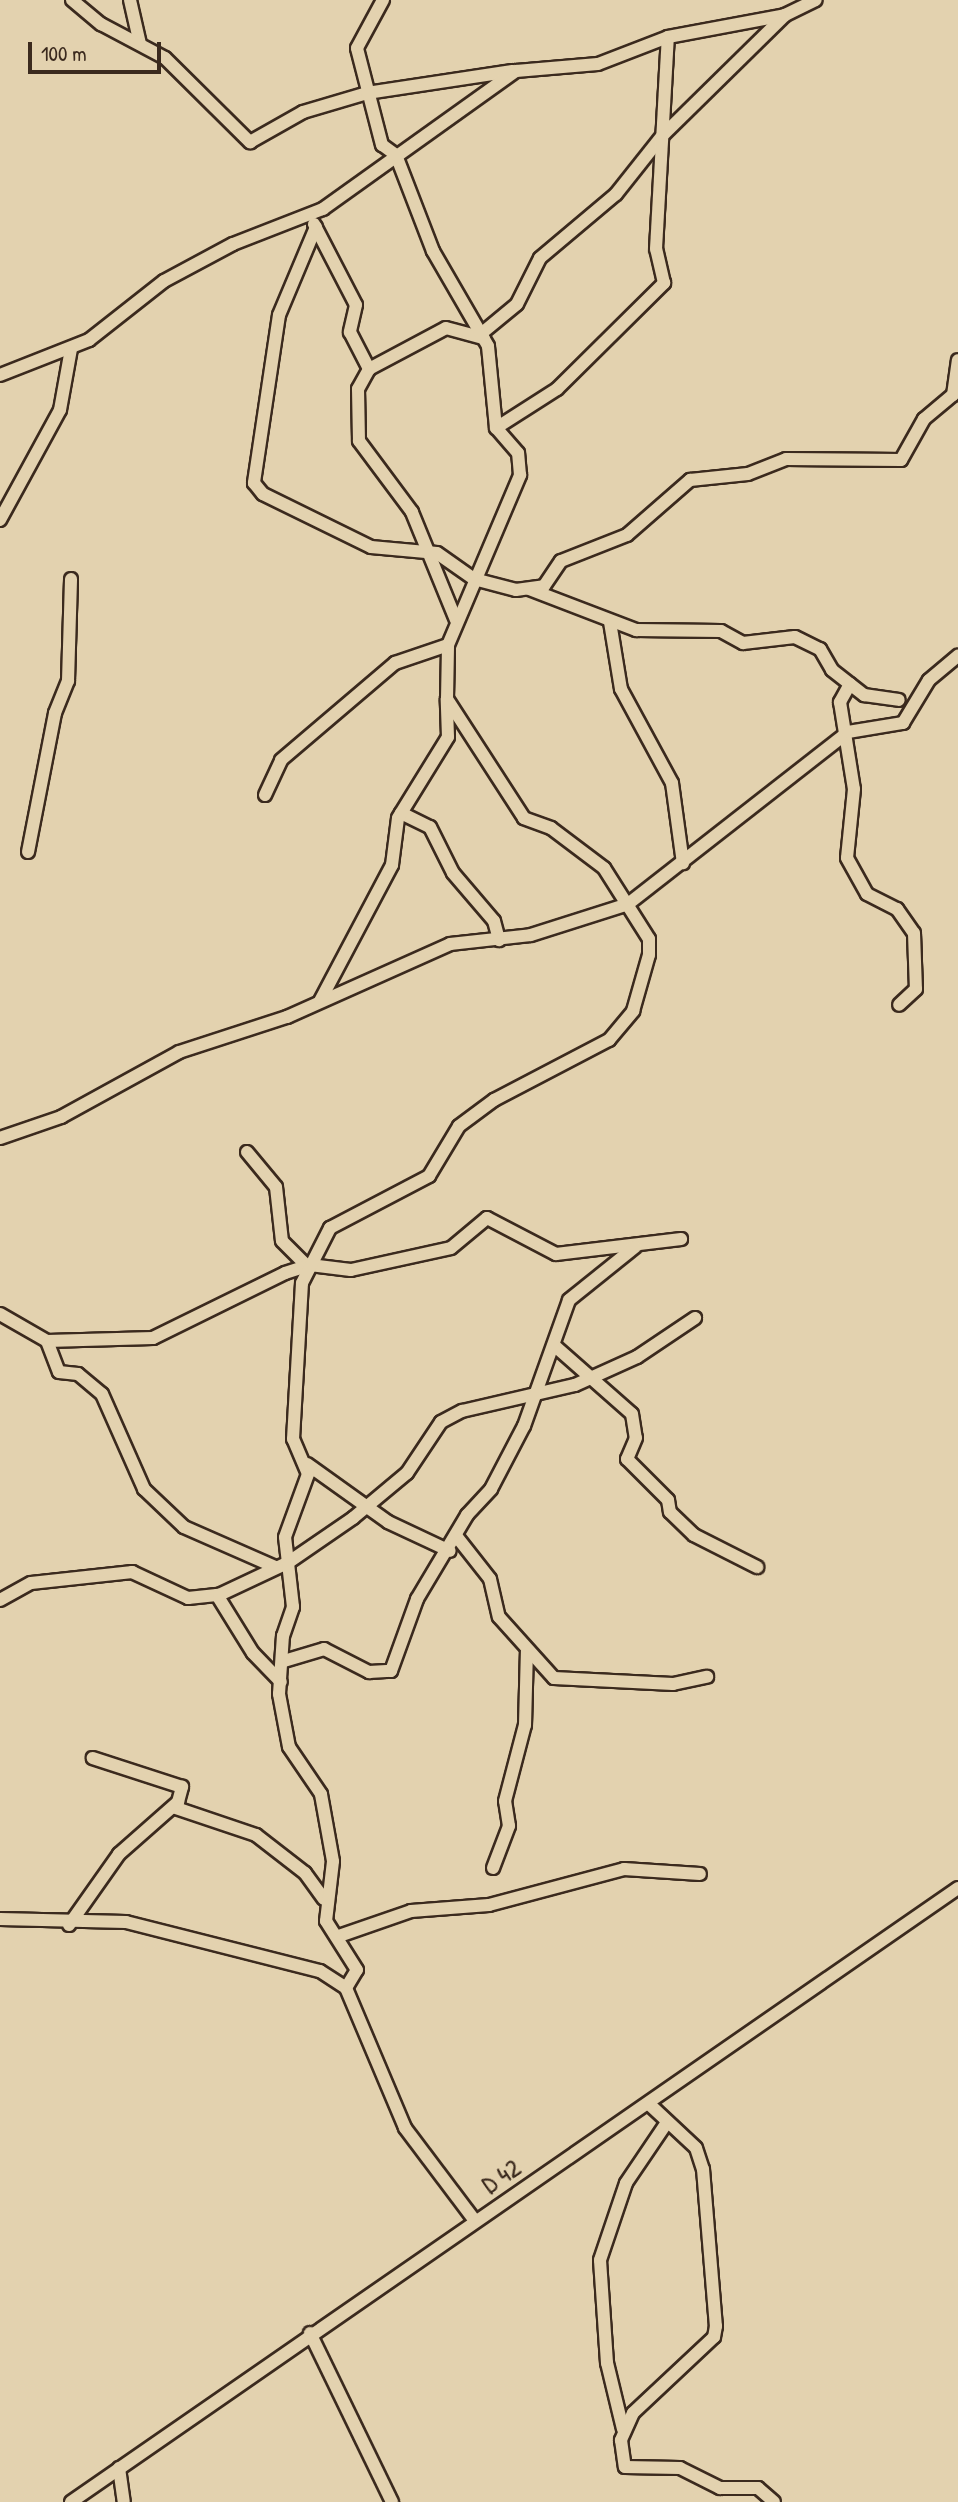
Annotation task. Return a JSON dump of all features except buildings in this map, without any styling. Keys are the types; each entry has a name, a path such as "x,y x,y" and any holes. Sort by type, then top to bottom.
{"street":[{"path":"72,0 165,58 250,142 303,112 367,93 516,71 598,64 668,37 785,15 816,0"},
{"path":"130,0 140,44"},
{"path":"320,1001 392,865 401,813 448,737 448,645 456,620 520,475 518,453 496,428 483,336 433,251 396,155 382,145 367,93 357,48 383,0"},
{"path":"483,336 517,303 540,258 616,194 663,135 785,15"},
{"path":"496,428 556,389 664,283 656,250 668,37"},
{"path":"0,375 71,349 164,281 233,244 309,214 516,71"},
{"path":"309,214 356,305 350,332 369,369"},
{"path":"316,227 279,315 254,483 263,494 371,547 447,558 474,579 528,589 610,622 675,634 721,631 743,643 795,637 820,649 850,684 864,695 899,700"},
{"path":"456,620 396,484 359,441 358,389 369,369 446,328 483,336"},
{"path":"0,520 60,410 71,349"},
{"path":"528,589 544,586 561,561 627,535 690,480 748,474 786,459 901,460 925,419 953,395 958,360"},
{"path":"28,852 55,713 68,681 71,579"},
{"path":"610,622 621,689 672,783 683,863"},
{"path":"265,795 281,760 396,663 448,645"},
{"path":"0,1138 61,1117 179,1052 320,1001 450,944 499,940 628,904 683,863 696,846 821,759 848,732 902,723 929,680 958,656"},
{"path":"850,684 841,702 848,732 854,789 847,858 867,894 897,909 914,933 916,989 898,1004"},
{"path":"447,699 524,818 551,828 604,868 649,939 649,955 634,1011 609,1040 480,1111 459,1126 429,1176 330,1228 308,1265 299,1303 293,1439 307,1464 368,1505 388,1522 450,1551"},
{"path":"401,813 430,827 453,873 494,921 499,940"},
{"path":"247,1152 276,1187 282,1241 308,1265"},
{"path":"0,1314 47,1341 153,1338 308,1265 351,1270 452,1248 487,1218 556,1254 635,1247 681,1239"},
{"path":"284,1661 324,1649 369,1672 391,1671 417,1599 450,1551 467,1515 491,1489 538,1396 569,1300 635,1247"},
{"path":"0,1600 31,1583 132,1572 188,1598 217,1595 289,1562 368,1505 407,1473 441,1422 462,1411 538,1396 586,1380 638,1357 695,1318"},
{"path":"47,1341 59,1372 78,1374 102,1394 144,1489 184,1527 275,1567"},
{"path":"556,1347 586,1380 632,1414 636,1438 627,1459 668,1500 670,1512 694,1535 757,1567"},
{"path":"307,1464 307,1487 285,1537 293,1607 281,1682 282,1723 321,1794 330,1841 324,1899 326,1922 339,1936 357,1970 346,1988"},
{"path":"457,1537 490,1579 499,1617 527,1651 565,1682 673,1684 707,1677"},
{"path":"217,1595 253,1653 281,1682"},
{"path":"493,1868 509,1826 505,1801 525,1725 527,1651"},
{"path":"69,1925 120,1854 173,1807 181,1783 93,1758"},
{"path":"173,1807 256,1835 305,1874 324,1899"},
{"path":"339,1936 411,1911 489,1905 624,1869 700,1874"},
{"name":"D 42","path":"71,2502 310,2333 649,2104 958,1888"},
{"path":"0,1919 156,1928 320,1971 346,1988 405,2128 475,2221"},
{"path":"623,2429 647,2397 671,2382 714,2337 703,2169 696,2148 666,2124 649,2104"},
{"path":"666,2124 626,2183 600,2260 607,2363 623,2429 629,2470 680,2468 720,2488 758,2488 775,2502"},
{"path":"310,2333 392,2502"},
{"path":"119,2468 124,2502"}]}
